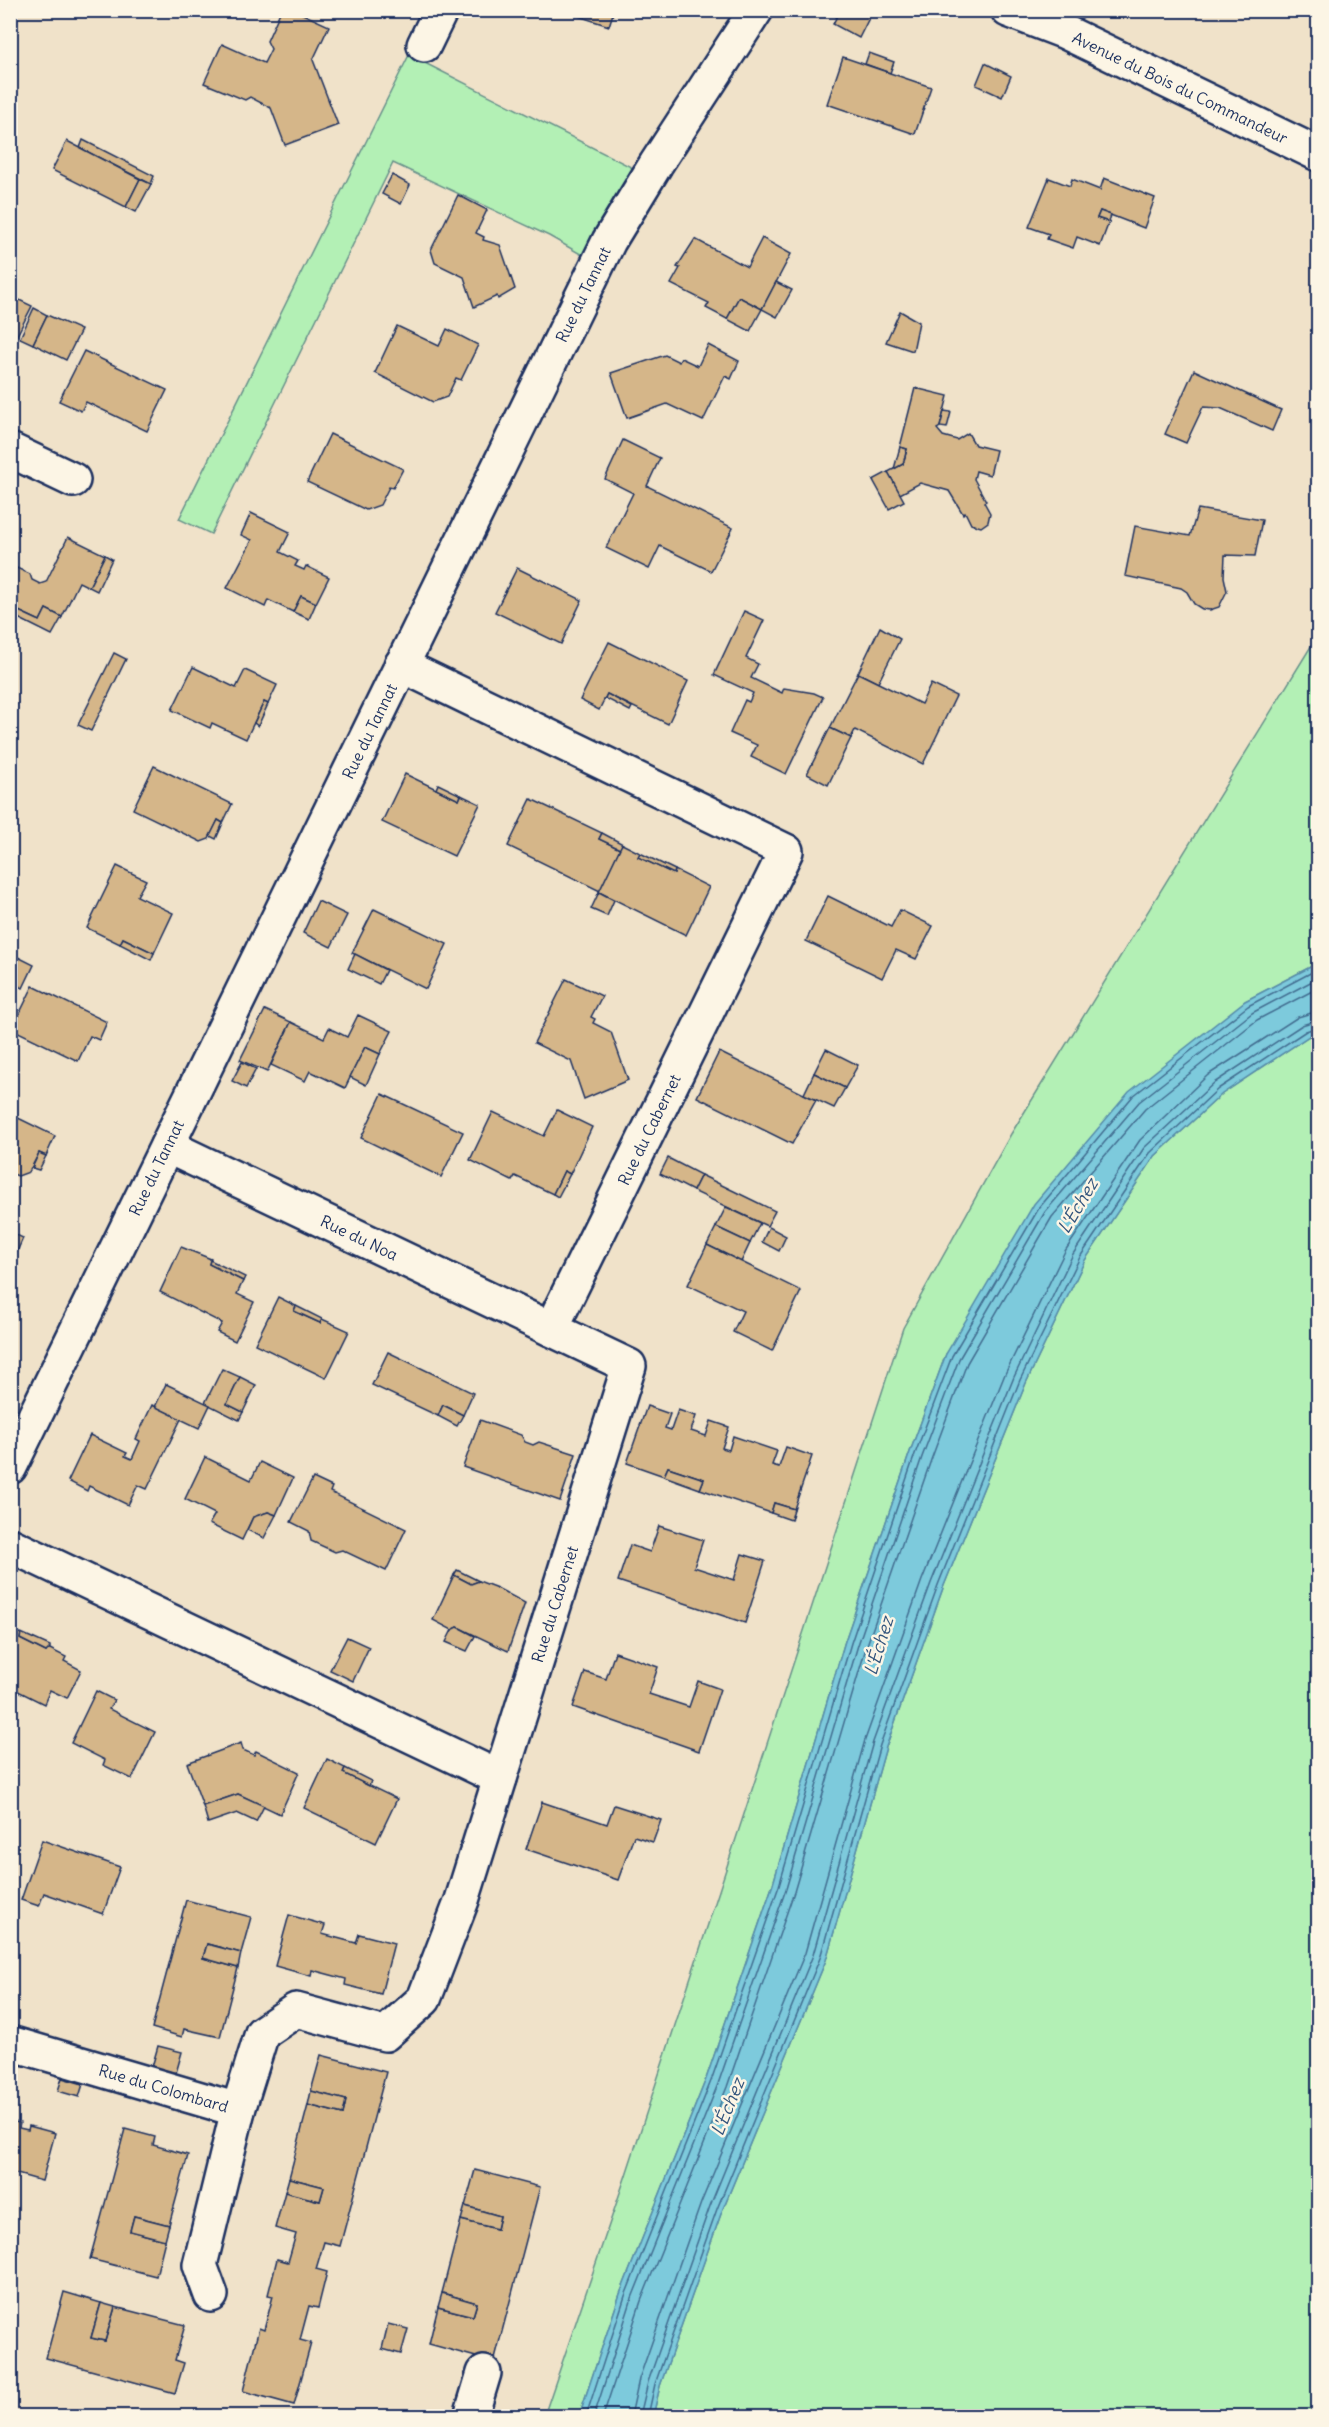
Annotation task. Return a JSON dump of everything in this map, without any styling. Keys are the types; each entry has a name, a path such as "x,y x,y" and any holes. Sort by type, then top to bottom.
{"street":[{"path":"423,45 441,10"},
{"name":"Rue du Tannat","path":"10,1467 609,241 756,10"},
{"name":"Avenue du Bois du Commandeur","path":"1008,10 1063,31 1318,154"},
{"path":"10,450 72,480"},
{"name":"Rue du Cabernet","path":"401,665 786,851 551,1329 629,1366 462,1900"},
{"name":"Rue du Noa","path":"166,1146 551,1329"},
{"path":"10,1545 501,1778"},
{"name":"Rue du Colombard","path":"10,2043 238,2110 262,2033 296,2010 386,2034 424,1999 462,1900"},
{"path":"211,2295 200,2265 238,2110"},
{"path":"471,2416 484,2373"}],"green space":[{"path":"409,55 633,168 584,256 549,236 393,163 211,534 179,519"},
{"path":"1318,635 1318,963 1245,1001 946,1354 845,1641 773,1884 706,2079 620,2294 579,2416 544,2416 626,2175 903,1328 1011,1134"},
{"path":"1318,1033 1318,2416 653,2416 660,2386 722,2211 826,1960 886,1747 943,1588 1026,1383 1085,1260 1155,1156 1222,1094 1309,1036"}],"water":[{"name":"L'Échez","path":"1318,963 1318,1033 1309,1036 1222,1094 1155,1156 1085,1260 1026,1383 943,1588 886,1747 826,1960 722,2211 660,2386 653,2416 579,2416 620,2294 706,2079 773,1884 845,1641 946,1354 1034,1204 1129,1092 1245,1001"}],"building":[{"path":"281,10 294,10 329,26 313,60 338,125 285,145 271,108 250,97 245,100 204,83 222,44 264,63 271,49 267,41"},
{"path":"570,10 614,10 609,26 569,13"},
{"path":"840,10 864,10 871,14 859,38 833,24"},
{"path":"869,53 894,62 890,73 865,64"},
{"path":"843,57 931,87 915,134 827,104"},
{"path":"985,63 1011,76 1002,97 976,85"},
{"path":"83,140 154,176 151,184 80,148"},
{"path":"67,141 140,179 126,207 52,170"},
{"path":"392,175 410,185 401,204 382,194"},
{"path":"1049,178 1070,186 1072,179 1100,190 1104,178 1155,198 1144,228 1100,211 1097,218 1109,222 1100,246 1077,237 1073,248 1047,239 1049,234 1029,227"},
{"path":"140,179 151,184 136,212 126,207"},
{"path":"458,195 487,210 476,233 484,237 483,240 500,245 515,289 498,299 497,296 474,307 464,277 435,263 431,250"},
{"path":"1100,211 1111,215 1109,222 1097,218"},
{"path":"762,238 791,254 762,309 739,297 727,319 706,308 709,303 671,284 680,268 677,267 695,239 747,267"},
{"path":"776,282 792,290 777,317 762,309"},
{"path":"739,297 762,309 750,331 727,319"},
{"path":"15,298 32,306 12,345 10,344 10,307"},
{"path":"34,308 47,315 33,344 20,338"},
{"path":"900,311 919,322 913,351 886,342"},
{"path":"47,315 81,330 66,360 33,344"},
{"path":"397,326 439,346 447,329 478,345 461,380 456,378 447,397 433,402 375,373"},
{"path":"708,345 739,361 731,379 725,376 703,421 667,404 627,418 611,373 665,355 679,362 681,358 698,366"},
{"path":"84,351 167,390 147,431 86,402 81,411 59,401"},
{"path":"1194,370 1281,410 1272,431 1220,408 1203,407 1186,443 1165,434"},
{"path":"915,388 948,396 940,427 937,429 943,436 957,440 968,433 975,445 996,450 990,475 976,471 974,479 990,513 988,522 981,527 971,524 949,491 920,483 900,494 888,472 903,464 907,449 900,447"},
{"path":"944,411 951,412 947,428 940,427"},
{"path":"330,434 403,469 393,488 389,487 380,505 366,510 307,482"},
{"path":"623,440 660,458 647,486 733,528 711,571 660,546 649,569 606,548 633,493 605,479"},
{"path":"900,447 907,449 903,464 894,469"},
{"path":"888,472 904,501 889,509 873,480"},
{"path":"1198,509 1262,520 1255,556 1225,555 1224,577 1227,591 1219,607 1210,610 1202,609 1194,604 1187,592 1181,588 1125,576 1135,526 1190,536"},
{"path":"251,513 290,532 280,552 298,561 295,566 304,570 306,566 329,577 316,603 301,596 293,612 268,600 265,607 227,588 252,540 241,535"},
{"path":"68,537 105,555 89,587 79,582 62,617 46,609 40,621 10,607 10,565 30,574 32,580 40,584 46,582"},
{"path":"105,555 112,559 97,591 89,587"},
{"path":"517,568 582,600 561,644 495,612"},
{"path":"301,596 316,603 309,619 293,612"},
{"path":"10,607 40,621 46,609 62,617 52,635 10,614"},
{"path":"744,611 764,620 746,658 758,664 751,678 782,693 784,688 814,693 823,697 786,774 751,757 757,745 730,733 745,700 749,702 753,693 714,675"},
{"path":"880,627 900,639 878,683 858,673"},
{"path":"609,642 688,681 668,724 607,694 599,710 580,700"},
{"path":"114,653 126,659 91,731 78,725"},
{"path":"193,667 236,688 245,670 277,685 268,704 264,702 246,739 212,723 210,728 172,710"},
{"path":"858,673 921,704 931,684 956,696 923,764 855,730 851,738 830,728"},
{"path":"607,694 632,707 630,711 605,698"},
{"path":"264,702 268,704 258,726 254,723"},
{"path":"830,728 851,738 828,785 807,774"},
{"path":"154,766 232,804 223,823 218,820 209,839 201,842 133,809"},
{"path":"405,774 459,800 461,795 480,804 454,856 382,822"},
{"path":"438,784 461,795 459,800 436,789"},
{"path":"531,799 602,833 599,839 620,849 600,891 508,846"},
{"path":"218,820 223,823 216,839 210,836"},
{"path":"602,833 623,844 620,849 599,839"},
{"path":"622,844 640,853 638,857 674,874 675,870 709,887 686,935 599,892"},
{"path":"640,853 675,870 674,874 638,857"},
{"path":"117,866 146,880 137,896 173,913 154,953 123,938 120,944 87,928"},
{"path":"599,892 614,900 607,916 591,909"},
{"path":"828,896 891,927 900,910 933,926 916,959 896,950 882,978 806,941"},
{"path":"318,901 347,915 331,947 303,933"},
{"path":"374,909 447,944 426,989 352,953"},
{"path":"123,938 154,953 151,960 120,944"},
{"path":"10,953 34,965 23,988 10,982"},
{"path":"355,954 386,970 379,984 348,969"},
{"path":"566,979 602,996 591,1017 595,1019 593,1023 611,1032 628,1080 584,1099 571,1061 534,1043"},
{"path":"33,986 107,1022 99,1040 90,1036 78,1061 12,1029"},
{"path":"265,1010 291,1022 267,1072 240,1060"},
{"path":"358,1015 392,1031 380,1054 365,1047 345,1088 310,1071 305,1081 271,1065 291,1022 324,1038 329,1028 347,1037"},
{"path":"365,1047 380,1054 366,1085 350,1077"},
{"path":"826,1049 858,1065 845,1088 814,1073"},
{"path":"719,1052 816,1100 792,1144 697,1097"},
{"path":"242,1062 256,1069 246,1088 232,1081"},
{"path":"814,1073 845,1088 834,1108 804,1094"},
{"path":"382,1094 463,1132 441,1177 361,1138"},
{"path":"557,1110 592,1127 570,1174 564,1171 553,1194 515,1176 512,1181 470,1160 493,1112 544,1136"},
{"path":"10,1114 55,1136 46,1156 39,1153 29,1172 18,1176 10,1173"},
{"path":"39,1153 46,1156 39,1170 32,1168"},
{"path":"668,1158 701,1175 693,1191 660,1174"},
{"path":"564,1171 570,1174 558,1197 553,1194"},
{"path":"701,1175 775,1211 767,1226 693,1191"},
{"path":"726,1207 760,1223 750,1243 716,1227"},
{"path":"716,1227 750,1243 741,1262 707,1245"},
{"path":"769,1227 786,1236 779,1251 762,1242"},
{"path":"10,1232 23,1238 15,1256 10,1254"},
{"path":"707,1245 801,1291 772,1351 733,1332 743,1311 688,1285"},
{"path":"181,1247 211,1259 209,1264 243,1281 237,1294 254,1302 235,1341 217,1332 222,1323 160,1292"},
{"path":"210,1260 245,1277 243,1281 209,1264"},
{"path":"278,1297 296,1306 294,1311 320,1323 322,1319 349,1331 326,1378 255,1344"},
{"path":"296,1306 322,1319 320,1323 294,1311"},
{"path":"388,1352 473,1393 463,1415 443,1405 438,1416 372,1385"},
{"path":"222,1369 240,1377 227,1404 243,1412 239,1420 205,1403"},
{"path":"240,1377 256,1385 243,1412 227,1404"},
{"path":"166,1384 210,1405 199,1428 155,1407"},
{"path":"152,1405 181,1419 147,1489 138,1485 128,1505 89,1486 87,1491 68,1481 90,1435 127,1453 125,1456 132,1459 140,1441 136,1439"},
{"path":"443,1405 463,1415 457,1426 438,1416"},
{"path":"647,1406 670,1414 665,1428 671,1430 678,1410 696,1416 691,1431 706,1436 711,1421 729,1427 722,1448 729,1450 733,1436 777,1451 772,1465 779,1467 786,1447 812,1456 794,1509 774,1503 771,1513 700,1489 704,1479 668,1467 664,1476 627,1463"},
{"path":"480,1420 521,1435 525,1442 533,1445 539,1442 576,1454 560,1501 463,1467"},
{"path":"205,1457 251,1480 260,1462 293,1478 276,1515 268,1512 253,1517 242,1540 209,1524 215,1514 185,1499"},
{"path":"668,1467 704,1479 700,1489 664,1476"},
{"path":"313,1478 332,1487 330,1492 406,1529 386,1571 342,1550 335,1552 311,1541 309,1531 291,1522"},
{"path":"774,1503 794,1509 791,1520 771,1513"},
{"path":"268,1512 276,1515 264,1538 247,1530 253,1517"},
{"path":"659,1526 703,1540 694,1567 734,1580 742,1554 765,1561 745,1623 618,1581 630,1545 650,1552"},
{"path":"457,1570 479,1581 471,1584 454,1575"},
{"path":"454,1575 471,1584 479,1581 497,1588 525,1603 508,1651 458,1627 452,1630 433,1620"},
{"path":"458,1627 475,1636 467,1651 446,1642 452,1630"},
{"path":"10,1629 21,1634 20,1639 46,1652 48,1648 66,1657 64,1661 81,1670 67,1698 50,1690 44,1704 10,1687"},
{"path":"21,1633 50,1648 46,1652 20,1639"},
{"path":"347,1637 369,1647 353,1681 330,1670"},
{"path":"615,1652 658,1667 649,1694 689,1707 698,1681 720,1689 699,1751 573,1707 585,1672 606,1679"},
{"path":"96,1691 114,1700 109,1709 155,1732 132,1779 103,1765 105,1760 71,1743"},
{"path":"241,1743 243,1750 254,1755 256,1751 299,1772 280,1814 238,1794 203,1806 187,1763"},
{"path":"327,1759 345,1768 343,1773 397,1799 376,1843 304,1808"},
{"path":"345,1768 371,1781 369,1786 343,1773"},
{"path":"238,1794 264,1806 256,1822 237,1813 208,1823 203,1806"},
{"path":"542,1802 607,1824 614,1805 661,1820 653,1842 634,1836 618,1880 526,1849"},
{"path":"42,1840 120,1867 103,1914 44,1893 39,1906 21,1900"},
{"path":"186,1900 251,1917 241,1953 207,1944 203,1958 238,1968 220,2037 184,2029 182,2037 152,2028"},
{"path":"289,1915 325,1925 322,1934 356,1943 359,1934 394,1943 381,1994 345,1985 346,1979 312,1970 311,1976 275,1966"},
{"path":"207,1944 241,1953 238,1968 203,1958"},
{"path":"158,2046 182,2052 176,2073 152,2067"},
{"path":"321,2055 386,2072 340,2246 324,2242 316,2269 327,2272 318,2308 309,2306 300,2340 311,2343 294,2405 243,2391 259,2328 264,2330 273,2296 268,2295 277,2259 288,2262 296,2234 275,2228 285,2192 320,2201 324,2187 289,2178 308,2105 343,2114 346,2100 311,2091"},
{"path":"62,2078 83,2084 79,2097 58,2091"},
{"path":"311,2091 346,2100 343,2114 308,2105"},
{"path":"10,2121 20,2123 19,2128 28,2130 29,2126 55,2133 42,2181 10,2172"},
{"path":"125,2129 155,2137 153,2145 188,2155 169,2225 134,2216 130,2231 165,2240 156,2276 90,2259"},
{"path":"475,2170 540,2187 494,2362 429,2344 438,2307 473,2316 477,2303 442,2293 461,2220 497,2229 500,2216 465,2206"},
{"path":"289,2178 324,2187 320,2201 285,2192"},
{"path":"465,2206 500,2216 497,2229 461,2220"},
{"path":"134,2216 169,2225 165,2240 130,2231"},
{"path":"64,2292 101,2303 91,2338 105,2341 115,2307 185,2325 175,2360 184,2363 175,2393 46,2358"},
{"path":"442,2293 477,2303 473,2316 438,2307"},
{"path":"101,2303 115,2307 105,2341 91,2338"},
{"path":"388,2324 408,2329 401,2354 382,2349"}]}
